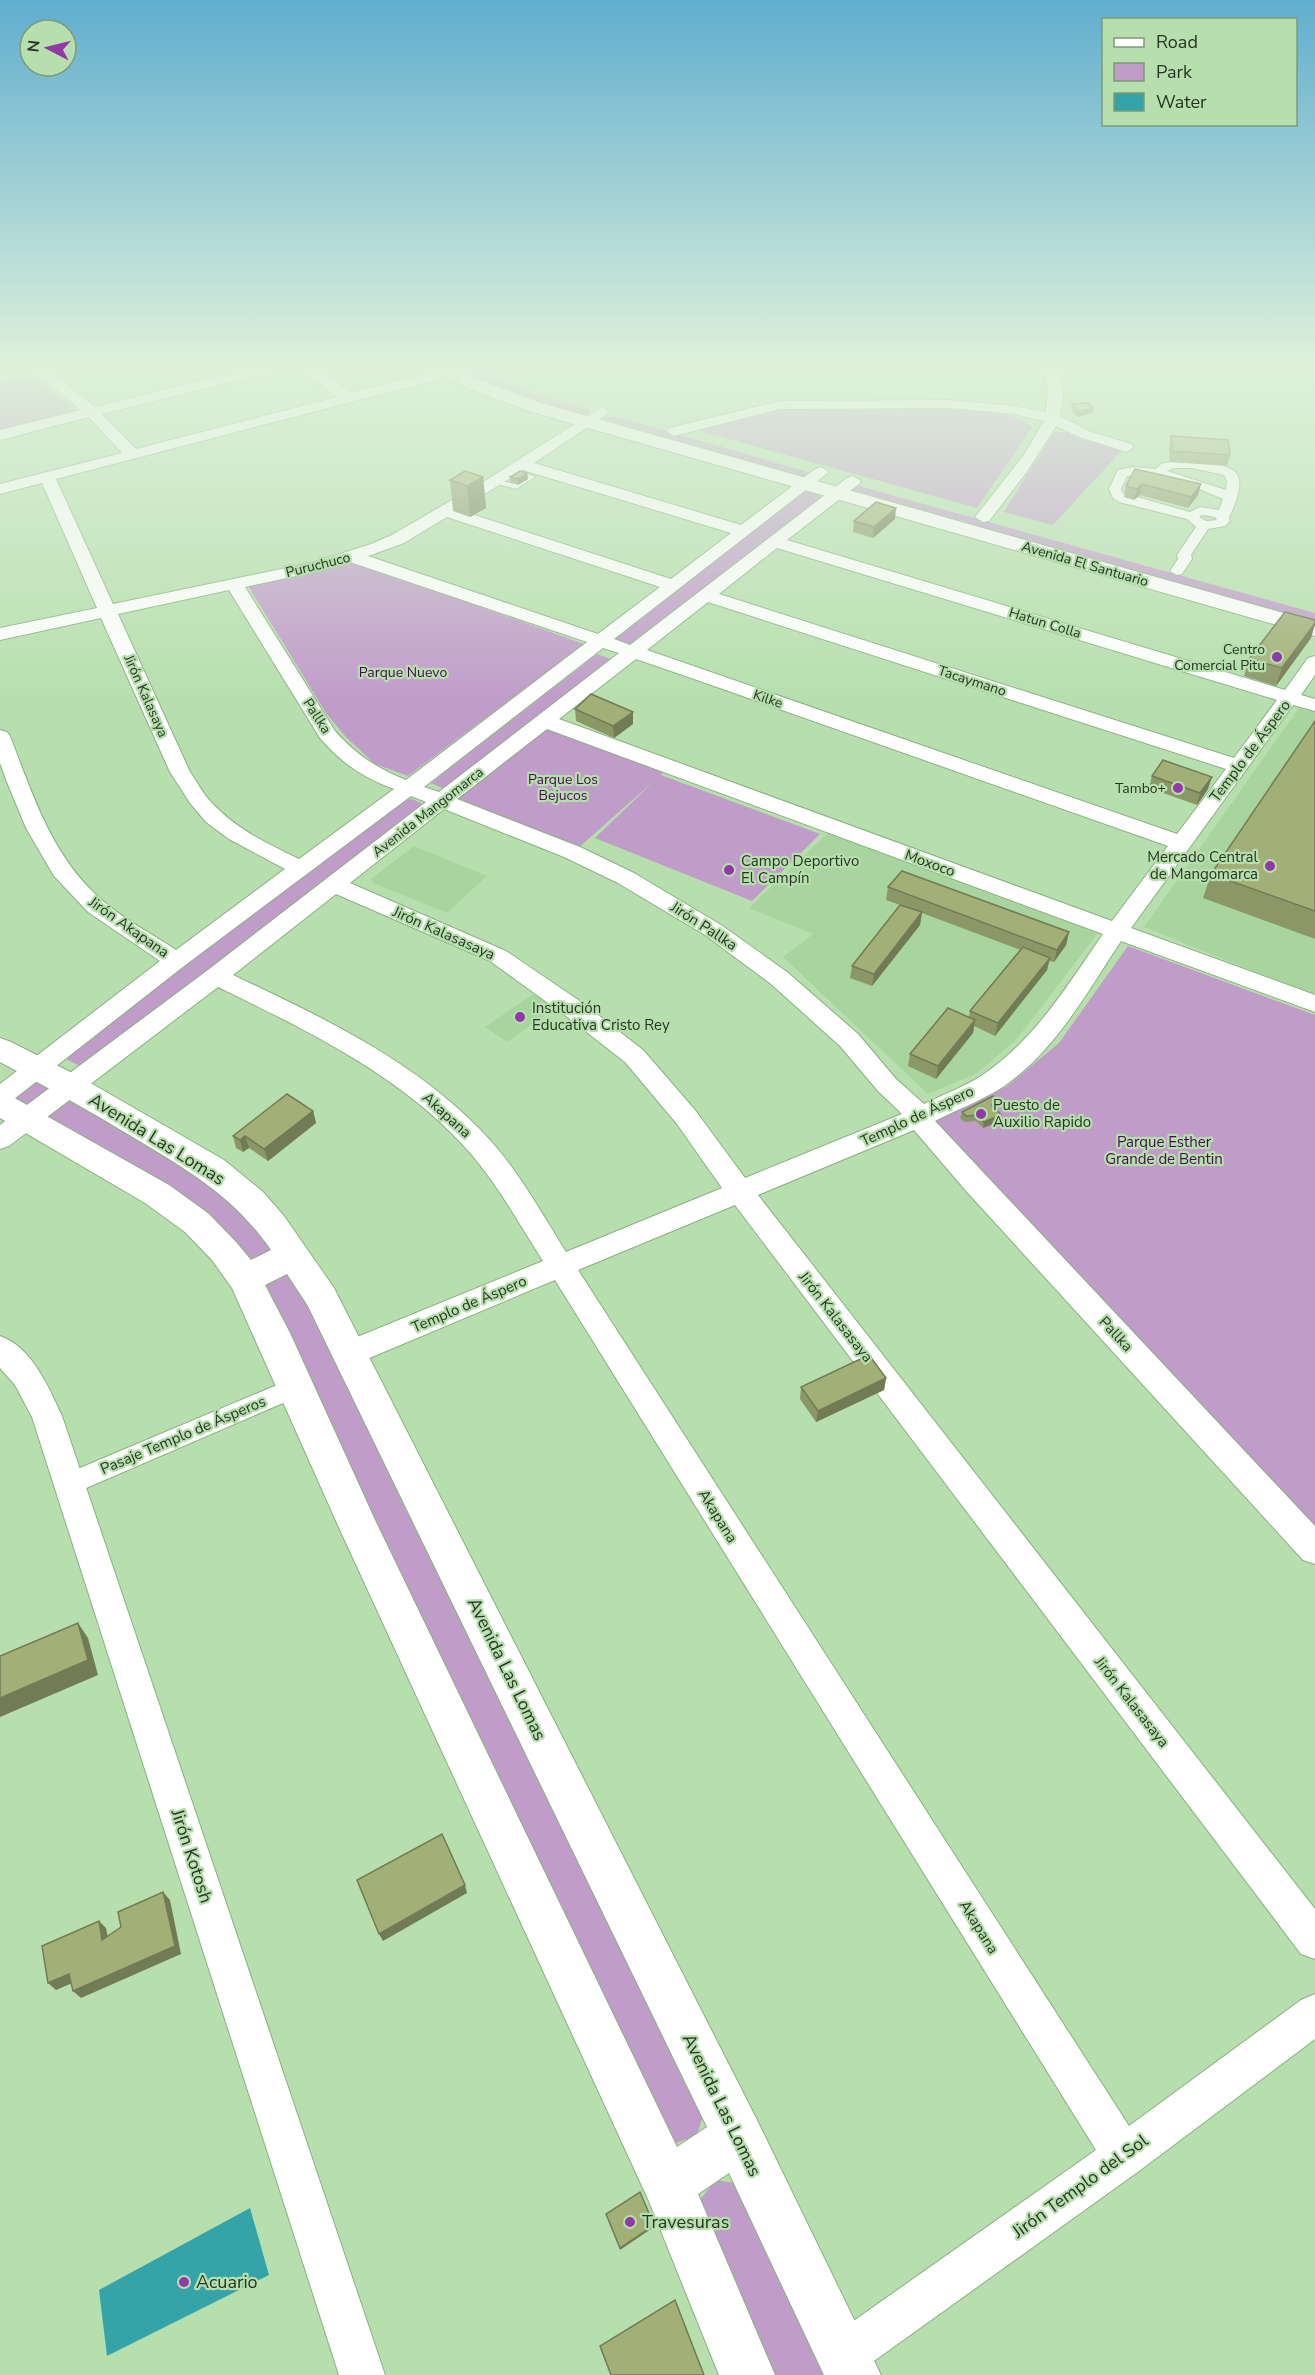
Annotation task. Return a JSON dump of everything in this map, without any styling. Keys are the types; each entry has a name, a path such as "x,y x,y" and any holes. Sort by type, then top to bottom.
{"street":[{"path":"0,489 40,479"},
{"name":"Jirón Kalasaya","path":"48,479 180,772 203,807 242,838 299,868"},
{"name":"Puruchuco","path":"0,634 353,557 398,539 445,511 510,479"},
{"path":"554,479 744,531"},
{"name":"Avenida Mangomarca","path":"7,1114 55,1077 176,961 410,787 812,479"},
{"name":"Avenida El Santuario","path":"816,479 1315,629"},
{"path":"982,517 1012,479"},
{"path":"1119,479 1115,489 1117,495 1142,505 1192,516 1195,521 1206,525 1222,524 1233,479"},
{"path":"1176,479 1230,497"},
{"name":"Avenida El Santuario","path":"845,487 1181,565 1304,606"},
{"name":"Avenida Mangomarca","path":"7,1114 55,1077 216,976 845,487"},
{"path":"445,511 673,585"},
{"path":"1192,516 1196,512 1205,511 1223,517"},
{"path":"1181,565 1190,556 1206,525"},
{"name":"Hatun Colla","path":"775,542 1315,705"},
{"name":"Kilke","path":"353,557 1182,843"},
{"name":"Pallka","path":"234,584 327,734 340,750 373,774 443,800"},
{"name":"Tacaymano","path":"706,596 1238,766"},
{"name":"Templo de Áspero","path":"350,1353 920,1117 988,1083 1026,1054 1058,1018 1116,932 1315,662"},
{"name":"Moxoco","path":"545,721 1315,1004"},
{"name":"Jirón Akapana","path":"0,736 38,836 54,861 94,906 176,961"},
{"name":"Jirón Pallka","path":"443,800 572,852 615,873 712,930 779,978 849,1040 887,1085 920,1117"},
{"name":"Jirón Kalasasaya","path":"334,885 498,956 575,1010 634,1056 686,1117 740,1192 1315,1940"},
{"name":"Akapana","path":"216,976 324,1028 378,1061 426,1094 476,1141 513,1191 1124,2156"},
{"name":"Avenida Las Lomas","path":"0,1049 55,1077 212,1169 251,1201 273,1226 322,1298 738,2136 849,2365"},
{"path":"7,1114 157,1194 197,1223 224,1251 245,1279 366,1543 668,2184 747,2375"},
{"name":"Pallka","path":"920,1117 977,1185 1315,1549"},
{"path":"245,1279 293,1255"},
{"name":"Jirón Kotosh","path":"0,1348 26,1376 47,1416 362,2375"},
{"name":"Pasaje Templo de Ásperos","path":"70,1484 296,1387"},
{"name":"Jirón Templo del Sol","path":"849,2365 1315,2014"},
{"path":"668,2184 738,2136"}],"shaded area":[{"path":"1299,708 1315,712 1315,996 1144,927"},
{"path":"829,832 1098,933 1016,1040 977,1073 928,1094 783,957 813,934 749,908"},
{"path":"414,846 487,876 447,913 373,883 371,879"},
{"name":"Institución Educativa Cristo Rey","path":"533,994 555,1008 507,1042 485,1027"}],"green space":[{"path":"872,479 997,479 977,508"},
{"path":"1025,479 1096,479 1053,525 1004,512"},
{"path":"851,486 859,486 1315,613 1315,627 848,493"},
{"path":"803,492 821,493 820,498 626,647 610,640"},
{"name":"Parque Nuevo","path":"350,560 584,644 408,776 375,764 346,737 326,713 247,584"},
{"path":"597,654 614,660 447,790 431,783"},
{"name":"Parque Los Bejucos","path":"554,728 664,772 661,775 820,834 752,901 595,838 654,781 577,849 460,799 458,794 544,729"},
{"path":"412,799 421,803 421,808 86,1069 64,1058 403,800"},
{"name":"Parque Esther Grande de Bentin","path":"1128,946 1315,1015 1315,1534 931,1123 1007,1086 1059,1043"},
{"path":"37,1082 46,1086 48,1090 35,1105 18,1106 13,1094"},
{"path":"59,1102 71,1102 187,1165 211,1182 272,1243 270,1254 252,1262 47,1120 47,1115"},
{"path":"284,1272 298,1275 704,2112 697,2135 671,2145 260,1293 266,1281"},
{"path":"716,2180 741,2184 833,2375 765,2375 698,2202"}],"water":[{"name":"Acuario","path":"250,2208 269,2275 107,2356 99,2290"}],"building":[{"path":"452,479 480,479 467,486 450,480"},
{"path":"1130,479 1178,479 1201,484 1191,497 1142,484 1137,489 1126,486"},
{"path":"876,502 896,508 874,527 854,521"},
{"path":"1285,612 1315,620 1315,623 1282,668 1249,659"},
{"path":"591,694 633,712 613,726 575,709"},
{"path":"1315,721 1315,911 1211,874"},
{"path":"1163,760 1212,777 1200,793 1152,776"},
{"path":"902,871 1069,932 1057,950 888,887"},
{"path":"900,905 922,912 874,974 852,966"},
{"path":"1023,947 1050,958 998,1023 970,1011"},
{"path":"948,1008 975,1020 938,1066 910,1054"},
{"path":"287,1094 313,1111 264,1149 245,1136 240,1140 233,1136"},
{"path":"993,1096 997,1101 992,1105 1001,1115 984,1122 978,1115 966,1116 962,1112"},
{"path":"869,1355 886,1378 818,1411 801,1387"},
{"path":"78,1623 88,1660 0,1698 0,1656"},
{"path":"442,1834 465,1885 379,1934 357,1880"},
{"path":"163,1892 175,1946 73,1991 69,1974 48,1983 42,1946 99,1921 102,1940 121,1927 118,1912"},
{"name":"Travesuras","path":"640,2192 654,2225 620,2248 606,2214"},
{"path":"675,2300 704,2375 611,2375 600,2346"}],"place":[{"name":"Centro Comercial Pitu","path":"1277,657"},
{"name":"Tambo+","path":"1178,788"},
{"name":"Mercado Central de Mangomarca","path":"1270,866"},
{"name":"Campo Deportivo El Campín","path":"729,870"},
{"name":"Institución Educativa Cristo Rey","path":"520,1017"},
{"name":"Puesto de Auxilio Rapido","path":"981,1114"},
{"name":"Travesuras","path":"630,2222"},
{"name":"Acuario","path":"184,2282"}]}
